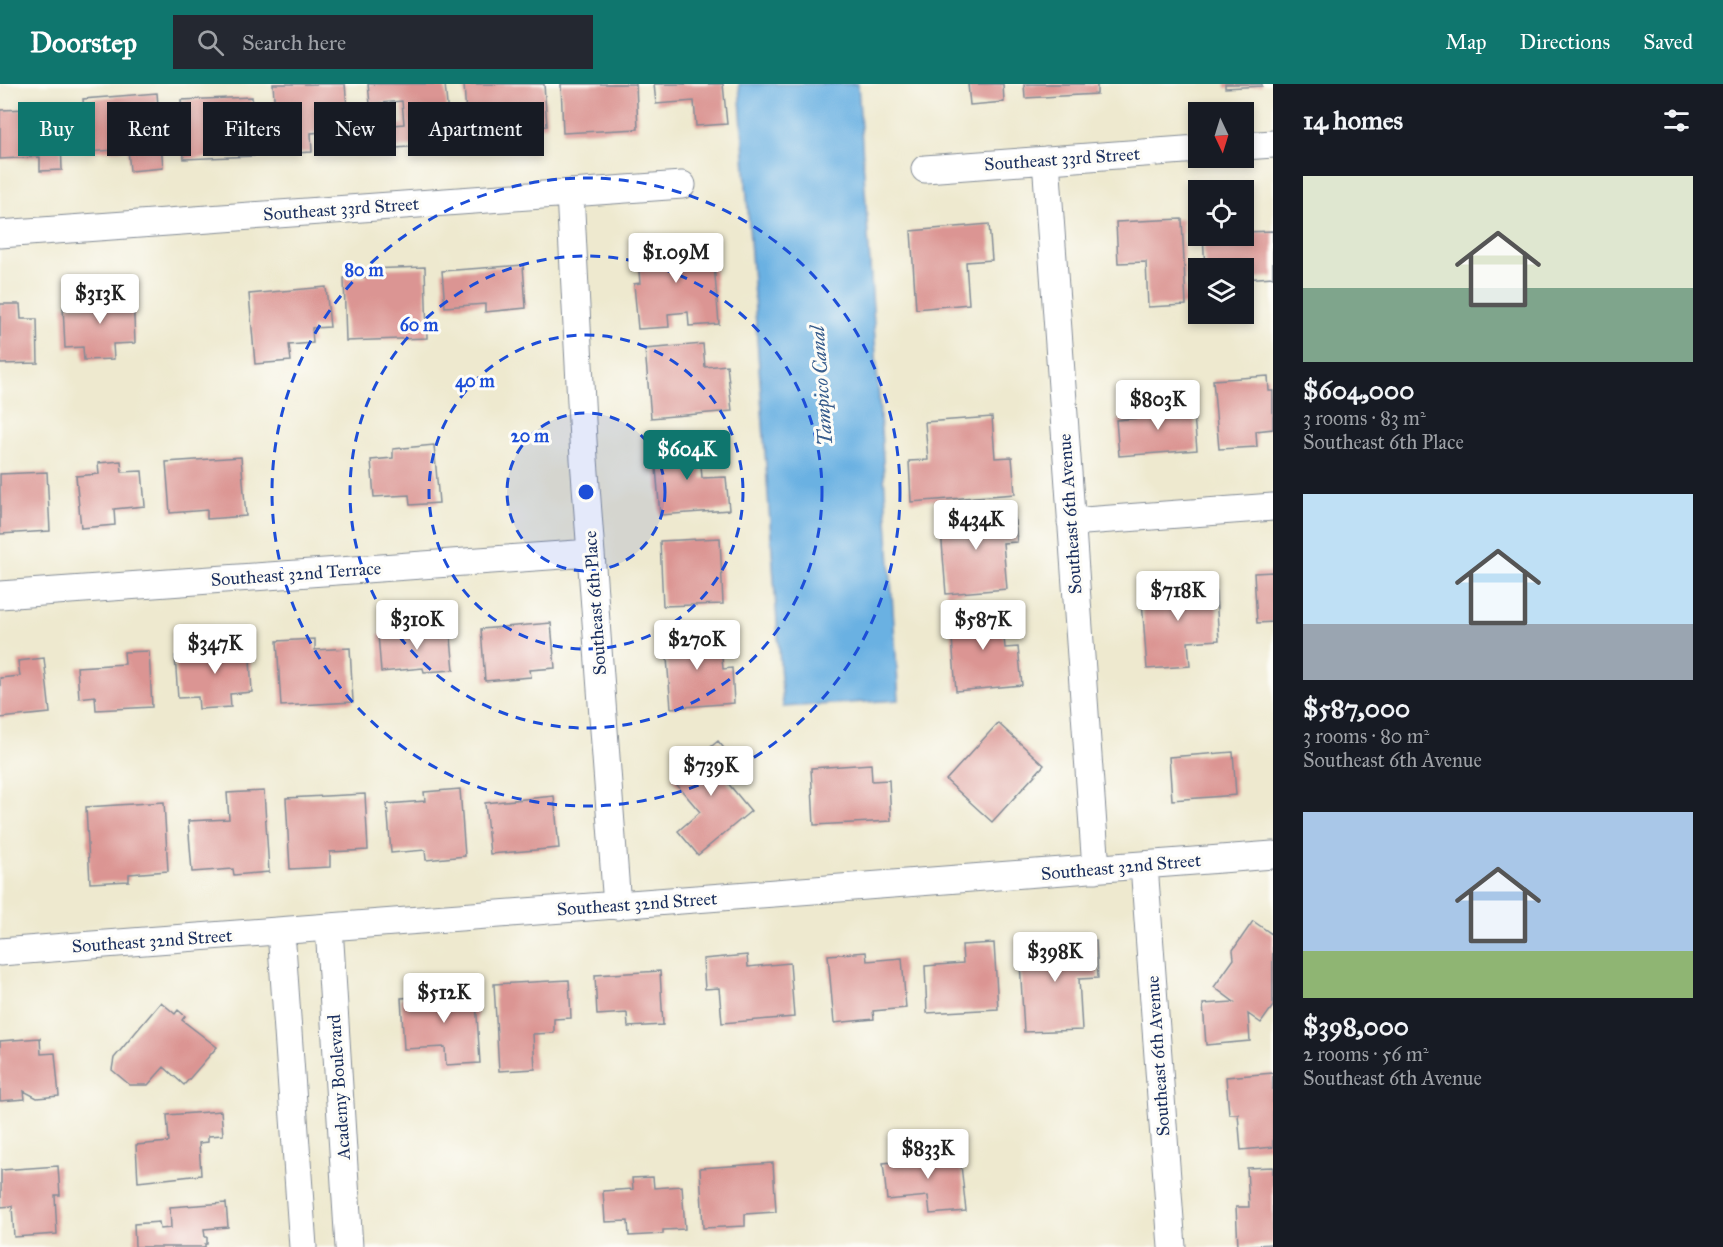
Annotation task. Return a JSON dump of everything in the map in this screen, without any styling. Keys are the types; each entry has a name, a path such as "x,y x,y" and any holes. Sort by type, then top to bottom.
{"street":[{"path":"1254,145 1273,144"},
{"name":"Southeast 33rd Street","path":"925,169 1188,150"},
{"name":"Southeast 6th Avenue","path":"1046,160 1096,869"},
{"name":"Southeast 33rd Street","path":"0,234 682,185"},
{"name":"Southeast 6th Place","path":"570,193 591,553 617,906"},
{"path":"1071,522 1273,507"},
{"name":"Southeast 32nd Terrace","path":"0,595 591,553"},
{"name":"Southeast 32nd Street","path":"0,952 1273,855"},
{"name":"Southeast 6th Avenue","path":"1144,865 1172,1247"},
{"name":"Academy Boulevard","path":"329,927 350,1247"},
{"path":"281,931 303,1247"}],"water":[{"name":"Tampico Canal","path":"739,84 858,84 899,700 783,707"}],"building":[{"path":"273,84 345,84 347,102 314,102 312,152 302,153 302,102 274,102"},
{"path":"368,84 445,84 447,102 408,102 408,147 396,148 396,125 404,124 402,101 370,102"},
{"path":"464,84 544,84 547,126 544,126 544,102 465,102"},
{"path":"561,84 636,84 638,129 563,133"},
{"path":"654,84 723,84 727,124 696,126 694,101 656,104"},
{"path":"968,84 1003,84 1004,102 970,105"},
{"path":"1024,84 1097,84 1097,94 1025,98"},
{"path":"1225,84 1262,84 1262,86 1225,88"},
{"path":"157,93 158,102 107,102 107,151 95,151 95,102 83,102 83,99"},
{"path":"252,97 252,102 203,102 203,156 254,156 184,159 184,156 191,156 191,102 181,102 181,100"},
{"path":"18,109 18,156 62,156 62,170 40,171 40,157 0,159 0,110"},
{"path":"129,156 162,156 163,168 130,171"},
{"path":"1182,219 1186,305 1148,307 1146,262 1118,263 1116,222"},
{"path":"989,224 992,260 966,262 969,304 916,309 911,231"},
{"path":"1273,231 1273,277 1254,278 1254,258 1204,258 1204,246 1254,246 1254,232"},
{"path":"712,240 719,324 689,326 688,312 668,314 669,327 638,329 634,284 640,283 637,247"},
{"path":"523,265 526,308 485,312 485,304 445,307 442,271"},
{"path":"425,267 427,338 346,341 344,278 366,277 366,269"},
{"path":"326,287 330,327 312,328 313,343 289,345 291,361 255,364 249,294"},
{"path":"133,292 135,343 113,344 114,359 84,360 83,347 65,348 63,306 93,305 92,294"},
{"path":"0,304 20,304 21,319 37,319 38,363 0,364"},
{"path":"703,344 705,367 727,365 732,411 651,418 645,349"},
{"path":"1268,376 1269,391 1273,391 1273,429 1256,431 1257,447 1219,449 1213,380"},
{"path":"1193,404 1197,450 1119,456 1116,420 1139,418 1139,407"},
{"path":"992,417 995,458 1012,457 1015,494 911,502 909,461 928,460 925,422"},
{"path":"699,440 702,478 726,477 729,510 660,515 654,444"},
{"path":"434,445 439,503 410,505 409,495 374,497 371,460 393,458 393,449"},
{"path":"241,457 246,516 207,519 207,510 170,513 166,462"},
{"path":"121,461 122,472 142,471 145,506 114,509 115,525 81,528 76,476 99,474 98,463"},
{"path":"47,472 50,531 0,534 0,474"},
{"path":"1014,511 1017,542 1003,543 1007,589 946,594 940,517"},
{"path":"720,538 723,604 663,606 660,541"},
{"path":"1273,572 1273,622 1257,623 1254,573"},
{"path":"1215,582 1219,640 1188,642 1190,666 1147,669 1141,587"},
{"path":"1001,607 1005,648 1018,647 1022,685 956,691 950,612"},
{"path":"551,623 555,668 530,670 531,677 485,681 481,629"},
{"path":"450,628 454,670 424,672 423,668 381,672 378,634"},
{"path":"707,630 709,647 721,646 723,669 732,668 734,703 671,708 665,633"},
{"path":"315,639 315,650 350,648 353,702 281,706 277,641"},
{"path":"249,643 252,692 230,694 231,707 199,709 198,697 178,698 175,656 206,655 206,645"},
{"path":"149,651 152,707 96,710 95,696 79,698 77,667 125,664 124,652"},
{"path":"44,658 50,713 0,718 0,678 20,676 18,661"},
{"path":"998,723 1044,765 992,822 946,780"},
{"path":"718,741 742,770 727,782 751,811 698,855 678,831 700,812 672,779"},
{"path":"1233,752 1236,795 1172,800 1169,757"},
{"path":"871,764 872,781 889,780 891,821 814,825 811,768"},
{"path":"460,789 465,856 426,860 425,850 391,853 387,804 425,801 424,792"},
{"path":"264,791 269,872 234,875 233,869 192,872 188,821 229,819 227,793"},
{"path":"365,794 368,850 330,852 330,867 290,869 286,798"},
{"path":"554,796 559,848 490,854 485,803"},
{"path":"164,802 168,871 129,874 129,881 90,883 86,807"},
{"path":"1253,921 1273,935 1273,1006 1261,1023 1248,1014 1250,1041 1206,1045 1203,1004 1234,1002 1214,987 1234,959 1233,950"},
{"path":"1096,940 1098,978 1079,979 1082,1030 1024,1032 1019,944"},
{"path":"994,943 998,1009 927,1013 925,966 963,963 962,945"},
{"path":"866,952 867,961 902,958 906,1008 873,1011 874,1019 834,1023 828,955"},
{"path":"747,955 748,967 790,963 794,1017 722,1023 719,988 705,989 703,959"},
{"path":"660,971 663,1025 628,1027 627,1013 597,1015 595,975"},
{"path":"569,980 571,1018 554,1019 554,1033 533,1034 535,1069 499,1071 494,984"},
{"path":"475,984 480,1063 446,1065 445,1047 404,1049 401,998 443,995 443,986"},
{"path":"161,1002 175,1014 178,1010 185,1016 182,1020 217,1047 184,1085 164,1067 148,1085 130,1085 112,1070 114,1058"},
{"path":"40,1038 41,1054 55,1053 59,1096 37,1098 24,1091 25,1099 0,1101 0,1041"},
{"path":"1273,1073 1273,1147 1241,1150 1238,1114 1229,1114 1226,1077"},
{"path":"221,1111 223,1135 208,1136 208,1142 199,1143 201,1175 138,1182 136,1145 169,1142 167,1115"},
{"path":"943,1145 945,1157 960,1156 966,1211 930,1214 928,1196 887,1200 883,1163 915,1160 914,1148"},
{"path":"773,1163 776,1212 745,1214 745,1226 703,1228 700,1168"},
{"path":"58,1166 60,1195 55,1195 57,1234 14,1237 12,1206 1,1207 1,1170"},
{"path":"1273,1167 1273,1244 1238,1246 1236,1207 1249,1207 1247,1168"},
{"path":"653,1177 654,1188 682,1186 685,1229 663,1230 663,1234 629,1236 628,1221 605,1222 603,1191 633,1189 632,1178"},
{"path":"226,1203 228,1227 204,1229 205,1237 207,1237 205,1247 135,1247 134,1224 159,1222 160,1229 171,1228 170,1207"}]}
